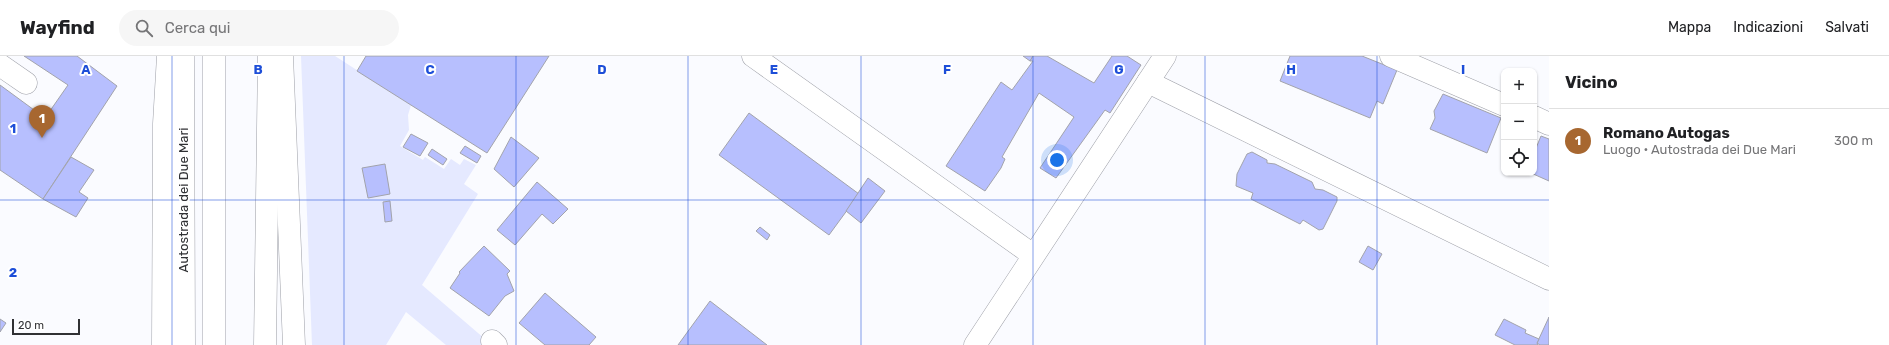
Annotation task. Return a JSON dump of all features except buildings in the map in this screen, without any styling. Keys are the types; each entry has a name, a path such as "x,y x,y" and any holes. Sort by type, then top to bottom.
{"main road":[{"path":"163,345 164,124 168,56"},
{"name":"Autostrada dei Due Mari","path":"183,56 184,345"},
{"path":"214,56 214,345"},
{"path":"265,345 269,56"},
{"path":"282,56 294,345"},
{"path":"754,56 1033,255"},
{"path":"975,345 1165,56"},
{"path":"1391,56 1501,103"},
{"path":"0,65 26,83"},
{"path":"1148,82 1549,279"},
{"path":"1537,118 1549,124"},
{"path":"213,247 219,345"}],"shaded area":[{"path":"301,56 335,56 411,105 408,115 409,130 400,146 423,160 425,157 444,169 451,159 460,165 464,159 476,165 464,184 478,194 422,285 492,345 446,345 406,312 386,345 312,345"}],"place":[{"name":"Romano Autogas","path":"42,138"}]}
